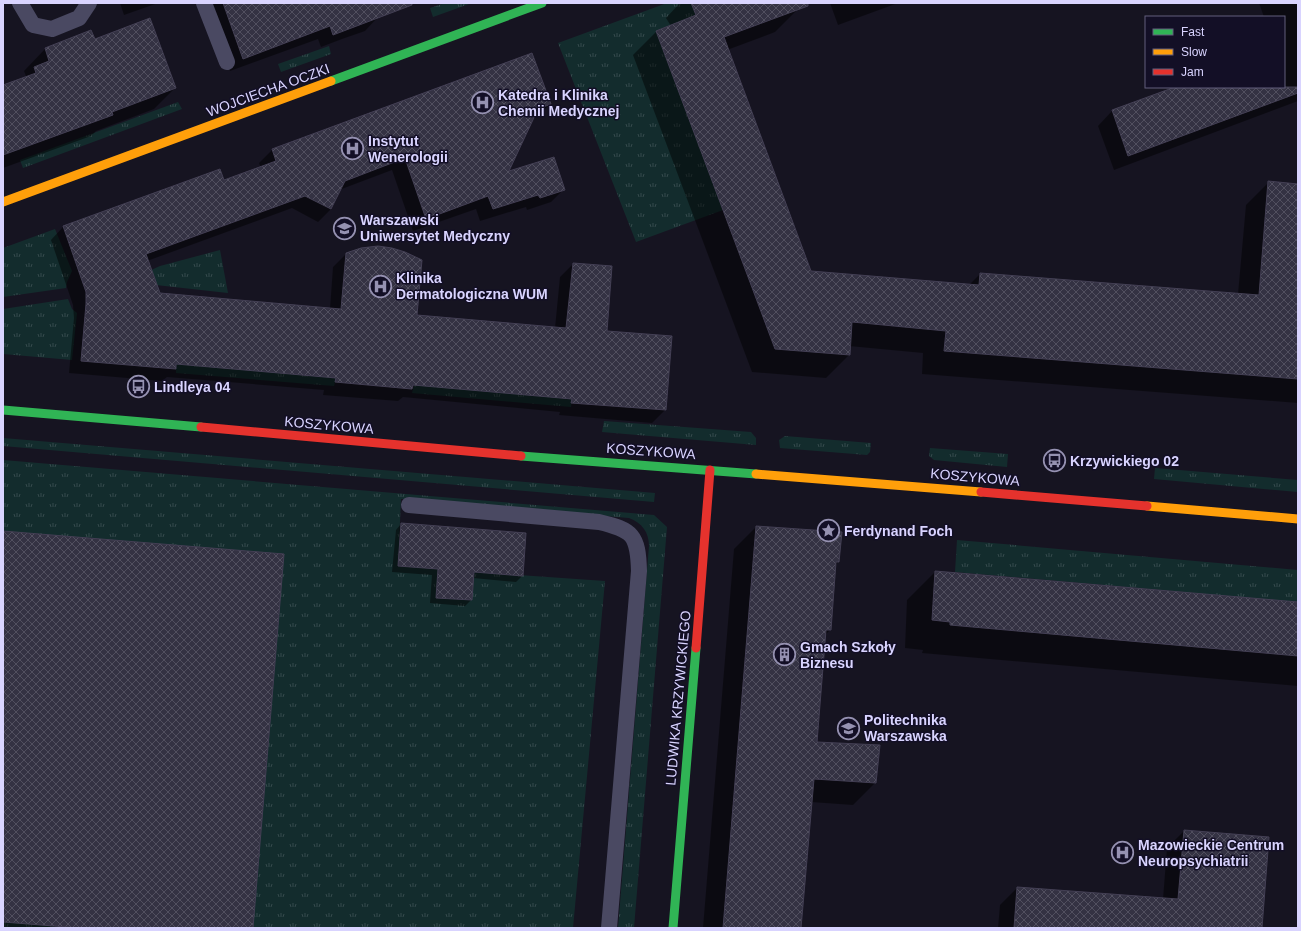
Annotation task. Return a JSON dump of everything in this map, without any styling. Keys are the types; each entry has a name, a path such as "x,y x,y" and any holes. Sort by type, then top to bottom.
{"street":[{"name":"WOJCIECHA OCZKI","path":"3,202 542,3"},
{"name":"KOSZYKOWA","path":"3,410 541,458 917,486 1298,519"},
{"name":"LUDWIKA KRZYWICKIEGO","path":"673,928 710,470"}],"lane":[{"path":"20,3 33,25 52,29 79,18 89,3"},
{"path":"204,3 227,62"},
{"path":"409,505 599,522 626,531 632,535 636,543 639,555 639,571 609,928"}],"green space":[{"path":"445,3 472,3 433,17 430,8"},
{"path":"667,3 691,3 696,15 656,31 723,210 636,242 558,43"},
{"path":"329,46 331,54 281,72 278,64"},
{"path":"178,102 182,109 23,168 20,160"},
{"path":"55,229 72,271 66,288 3,297 3,248"},
{"path":"220,250 228,293 138,283 136,277 160,266"},
{"path":"68,299 72,309 77,313 72,360 3,354 3,309"},
{"path":"176,364 336,378 334,386 176,373"},
{"path":"414,385 572,399 571,407 412,393"},
{"path":"604,421 751,432 756,438 756,445 602,432"},
{"path":"785,436 871,443 870,452 867,455 780,448 779,440"},
{"path":"3,438 655,493 654,502 3,446"},
{"path":"930,448 1008,454 1007,467 934,460 929,456"},
{"path":"3,460 654,515 667,527 634,928 618,928 649,546 648,536 641,525 629,518 401,499 398,566 438,569 436,598 472,600 474,572 605,581 573,928 253,928 284,554 3,531"},
{"path":"1155,468 1298,480 1298,492 1154,479"},
{"path":"957,540 1298,570 1298,602 955,572"},
{"path":"3,922 79,928 3,928"}],"building":[{"path":"223,3 412,3 412,5 333,35 330,26 243,59"},
{"path":"691,3 808,3 808,6 724,37 811,271 979,285 980,273 1259,295 1268,181 1298,184 1298,379 944,351 946,331 852,322 850,355 775,349 656,31 696,15"},
{"path":"150,18 176,88 112,112 113,115 3,155 3,85 36,73 34,67 49,61 45,48 91,30 95,39"},
{"name":"Klinika Dermatologiczna WUM","path":"532,53 551,104 538,109 509,171 554,157 565,190 540,198 538,195 493,209 488,196 426,219 405,158 345,181 331,209 305,196 146,254 160,293 341,309 346,253 361,248 378,246 405,252 422,260 417,315 566,328 573,263 612,266 607,331 672,336 666,410 571,403 572,399 413,385 412,389 335,382 336,378 176,364 176,369 81,361 86,292 63,226 220,169 224,180 276,161 272,149"},
{"path":"1298,87 1298,93 1128,156 1112,110 1172,88"},
{"path":"401,523 526,533 523,576 474,572 472,600 436,598 438,569 398,566"},
{"name":"Gmach Szkoły Biznesu","path":"756,526 842,532 839,562 836,562 831,630 826,630 817,742 880,745 876,783 814,779 801,928 723,928"},
{"path":"3,531 284,554 253,928 79,928 3,922"},
{"path":"935,571 1298,602 1298,656 950,625 950,622 932,620"},
{"path":"1184,830 1269,837 1262,928 1014,928 1017,887 1178,899"}],"traffic: fast":[{"path":"331,81 542,3"},
{"path":"3,410 201,427"},
{"path":"521,456 756,474"},
{"path":"673,928 696,648"}],"traffic: slow":[{"path":"3,202 331,81"},
{"path":"756,474 981,492"},
{"path":"1147,506 1298,519"}],"traffic: jam":[{"path":"201,427 521,456"},
{"path":"696,648 710,470"},
{"path":"981,492 1147,506"}],"place":[{"name":"Katedra i Klinika Chemii Medycznej","path":"482,103"},
{"name":"Instytut Wenerologii","path":"352,149"},
{"name":"Warszawski Uniwersytet Medyczny","path":"345,228"},
{"name":"Klinika Dermatologiczna WUM","path":"381,286"},
{"name":"Lindleya 04","path":"138,387"},
{"name":"Krzywickiego 02","path":"1054,461"},
{"name":"Ferdynand Foch","path":"828,531"},
{"name":"Gmach Szkoły Biznesu","path":"785,655"},
{"name":"Politechnika Warszawska","path":"848,728"},
{"name":"Mazowieckie Centrum Neuropsychiatrii","path":"1122,853"}]}
